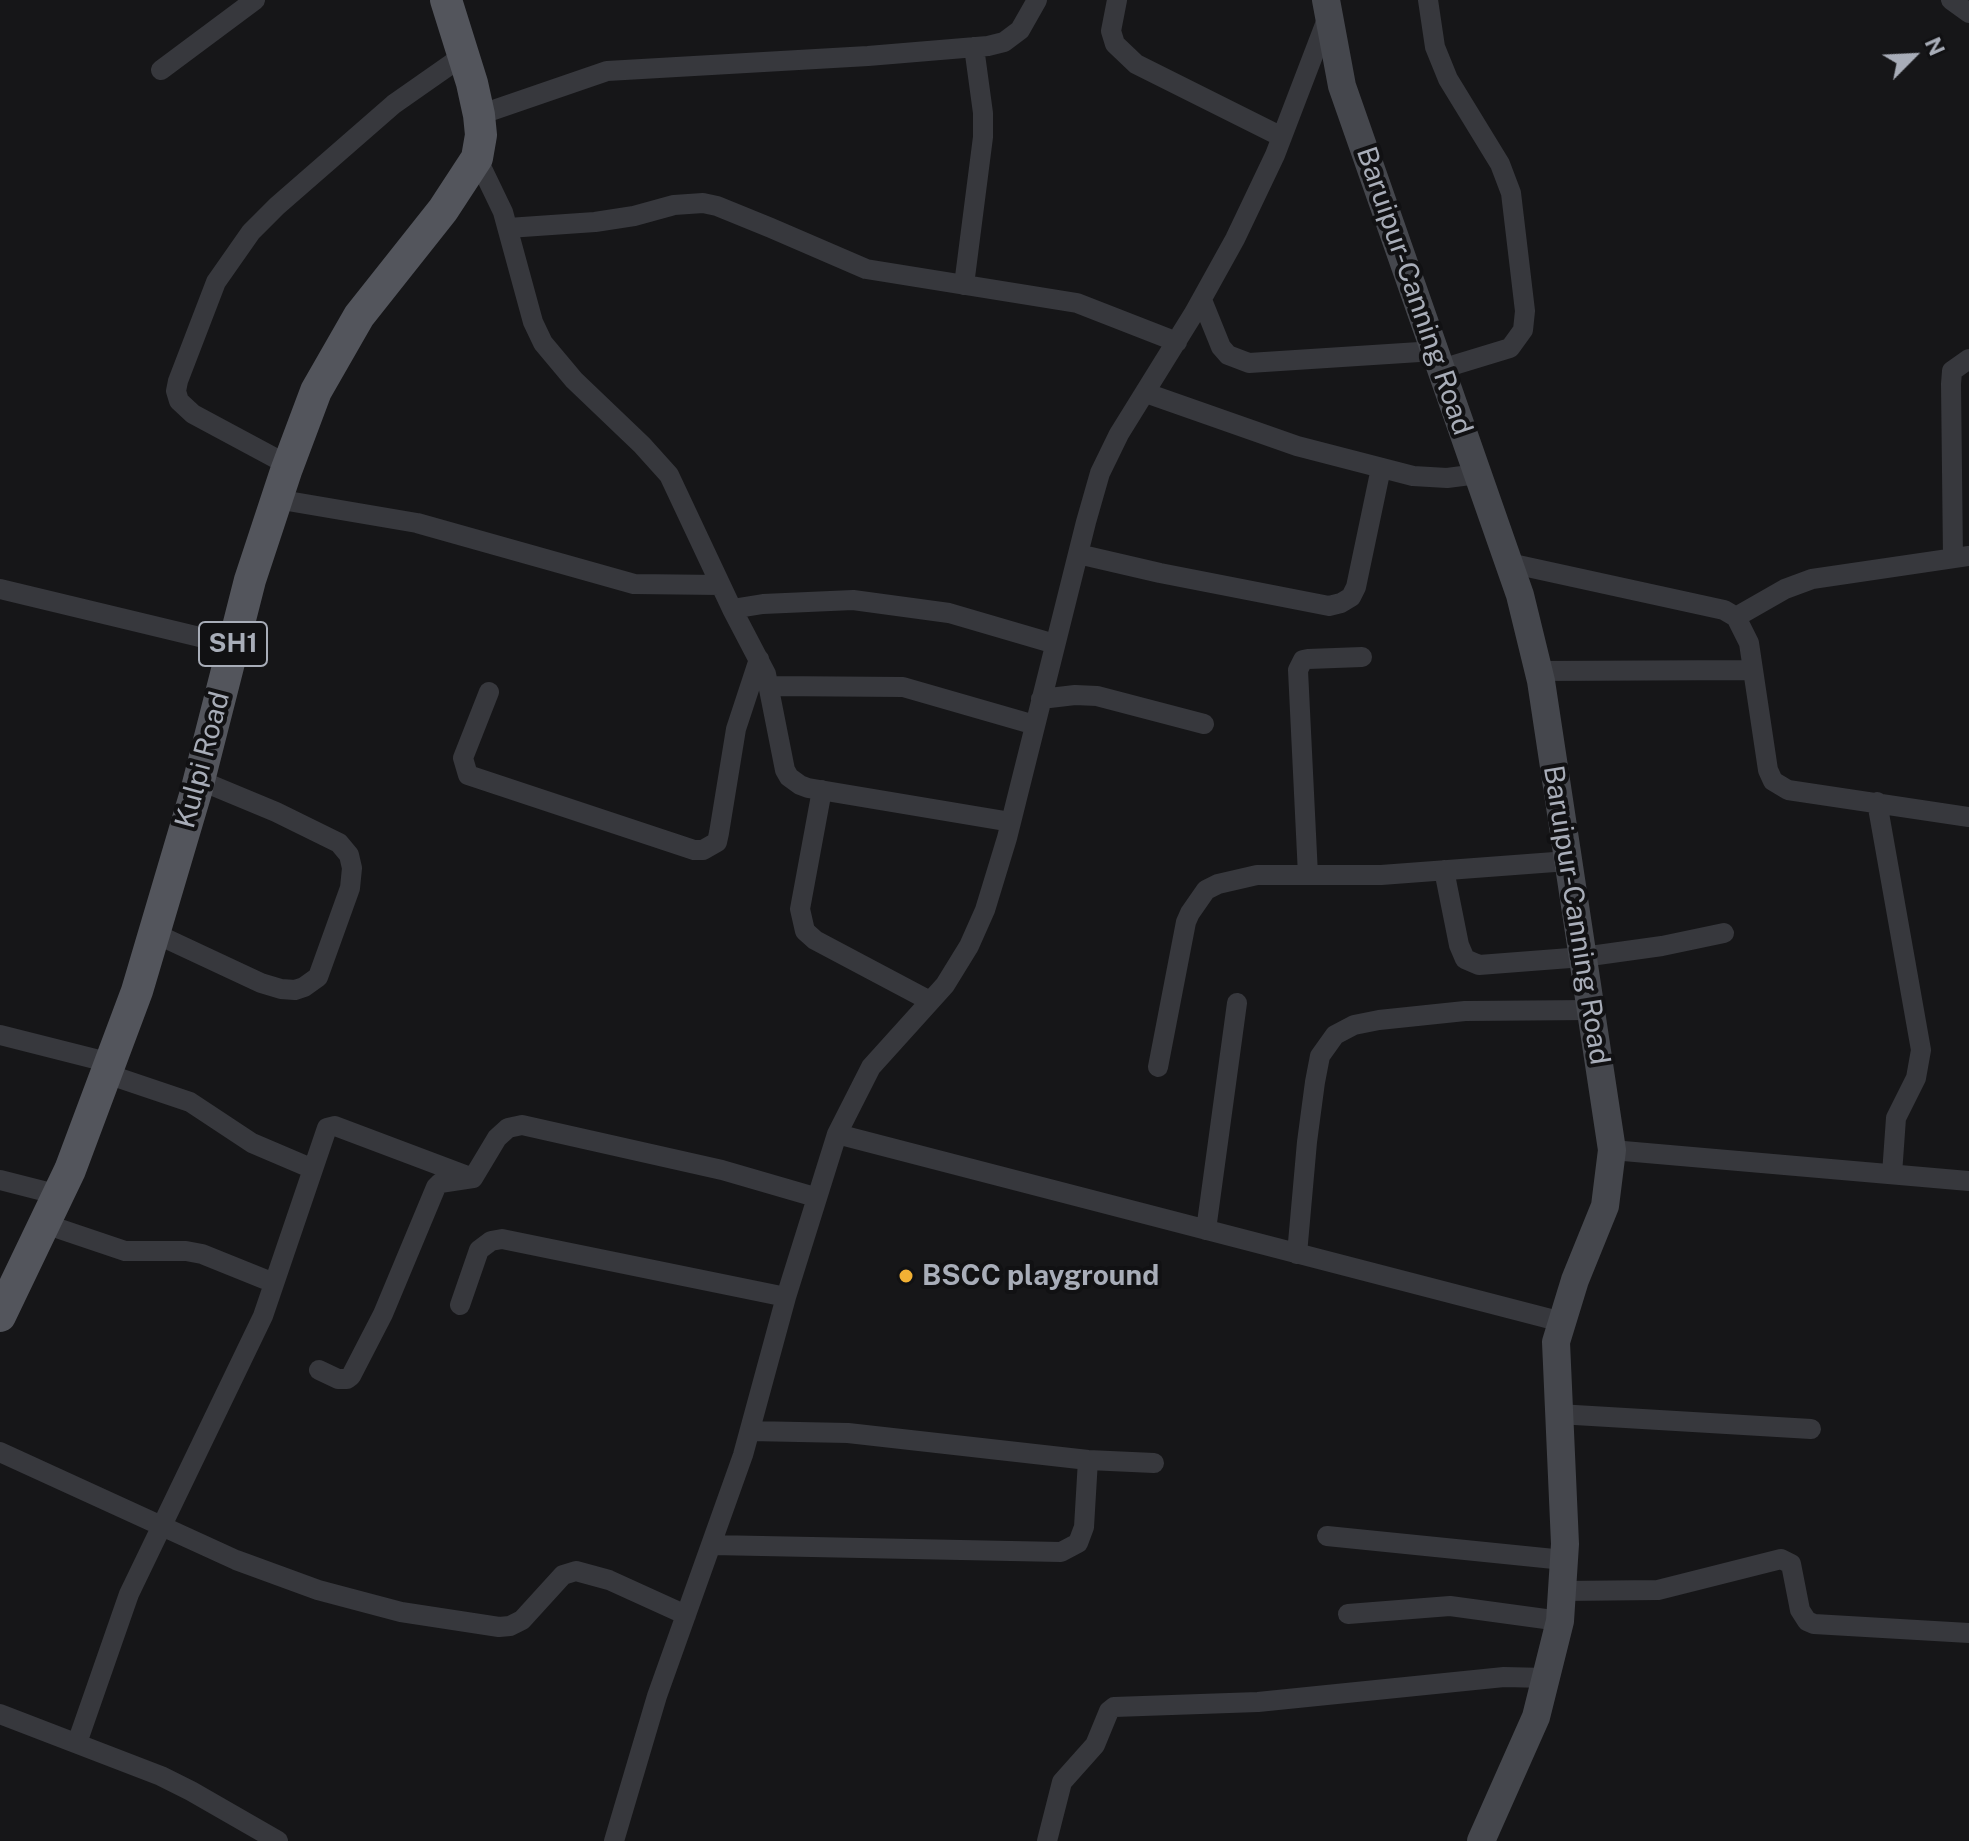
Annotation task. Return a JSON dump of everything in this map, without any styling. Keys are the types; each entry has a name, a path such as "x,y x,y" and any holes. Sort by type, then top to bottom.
{"main road":[{"name":"Kulpi Road","path":"0,1316 52,1209 137,991 276,499 316,391 359,316 443,210 477,158 481,135 479,115 446,0"},
{"name":"Baruipur-Canning Road","path":"1328,7 1342,86 1520,595 1538,671 1612,1150 1605,1206 1575,1280 1556,1342 1564,1560 1560,1621 1536,1717 1481,1841"}],"street":[{"path":"161,70 229,8 255,0"},
{"path":"479,115 607,71 868,56 1004,42 1020,30 1037,0"},
{"path":"1117,0 1111,31 1115,44 1136,64 1282,137"},
{"path":"1202,300 1221,347 1238,361 1249,363 1438,360 1510,348 1523,330 1525,311 1511,193 1500,164 1448,79 1435,47 1428,0"},
{"path":"1951,0 1969,13"},
{"path":"614,1841 657,1696 750,1431 815,1197 837,1134 871,1067 890,1042 945,985 969,946 985,910 1011,822 1100,473 1119,434 1202,300 1235,239 1282,137 1328,7"},
{"path":"964,285 983,137 974,47"},
{"path":"288,465 193,414 179,401 176,391 178,381 216,282 251,232 277,206 394,104 464,55"},
{"path":"477,158 503,212 533,322 543,343 574,380 669,475 770,686 785,770 800,785 1011,822"},
{"path":"508,228 595,222 674,205 703,203 744,217 866,269 1088,306 1177,342"},
{"path":"1736,617 1785,589 1812,579 1961,557 1951,384 1952,371 1969,359"},
{"path":"1146,393 1297,446 1381,468 1428,478 1478,474"},
{"path":"1078,554 1329,606 1341,603 1351,597 1356,587 1381,468"},
{"path":"276,499 417,523 634,584 720,585"},
{"path":"1509,563 1724,610 1736,617 1749,643 1764,754 1773,781 1788,790 1969,817"},
{"path":"0,589 233,645"},
{"path":"732,609 763,604 853,600 949,613 1055,644"},
{"path":"1308,875 1298,670 1303,660 1362,657"},
{"path":"489,692 463,758 468,775 703,850 717,842 736,729 759,659"},
{"path":"1538,671 1752,670"},
{"path":"770,686 903,687 1035,725"},
{"path":"1041,699 1097,696 1204,724"},
{"path":"154,933 261,983 295,990 318,977 347,898 352,868 349,855 339,843 276,812 199,780"},
{"path":"822,790 800,909 805,931 815,940 930,1001"},
{"path":"1877,802 1920,1040 1916,1078 1896,1118 1892,1174"},
{"path":"1158,1067 1186,922 1206,890 1257,875 1381,875 1568,861"},
{"path":"1444,870 1459,945 1465,959 1479,965 1583,957 1662,946 1724,933"},
{"path":"1206,1230 1237,1003"},
{"path":"1297,1254 1315,1082 1320,1056 1335,1035 1354,1025 1436,1014 1485,1010 1590,1010"},
{"path":"0,1035 109,1068 190,1102 252,1143 313,1169"},
{"path":"319,1370 338,1379 351,1376 383,1314 436,1187 440,1183 473,1178 497,1138 508,1128 522,1125 722,1170 815,1197"},
{"path":"77,1743 129,1594 263,1316 326,1131 332,1126 473,1178"},
{"path":"837,1134 1562,1322"},
{"path":"1612,1150 1969,1181"},
{"path":"0,1180 125,1251 202,1254 274,1283"},
{"path":"460,1305 479,1250 491,1241 502,1239 786,1297"},
{"path":"1558,1414 1811,1429"},
{"path":"750,1431 848,1433 1088,1460 1154,1463"},
{"path":"0,1452 236,1560 318,1590 401,1612 510,1626 522,1620 563,1575 576,1571 609,1580 686,1615"},
{"path":"712,1545 1061,1552 1078,1543 1084,1527 1088,1460"},
{"path":"1327,1536 1564,1560"},
{"path":"1562,1591 1658,1590 1781,1559 1791,1564 1800,1610 1807,1621 1814,1624 1969,1633"},
{"path":"1348,1614 1450,1606 1560,1621"},
{"path":"1047,1841 1062,1782 1098,1741 1109,1711 1114,1707 1258,1702 1504,1677 1546,1678"},
{"path":"0,1714 191,1791 255,1835 278,1841"}],"place":[{"name":"BSCC playground","path":"906,1276"}]}
